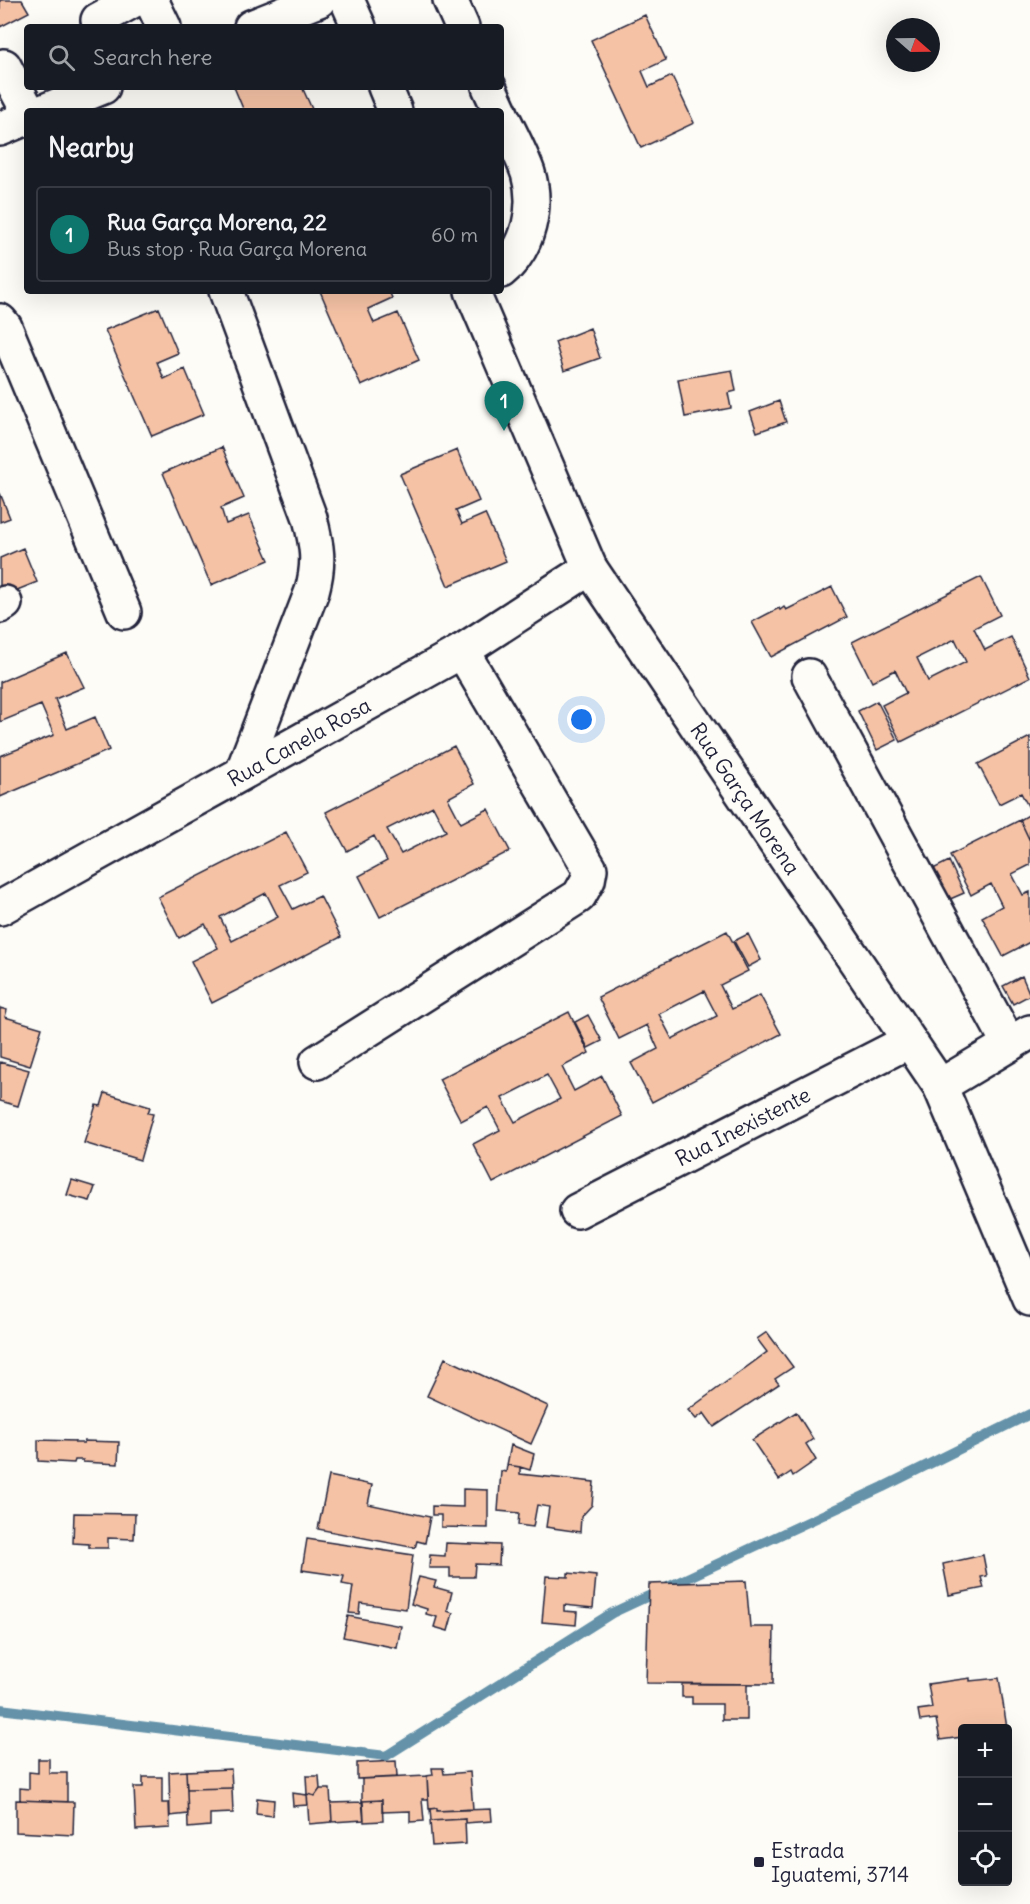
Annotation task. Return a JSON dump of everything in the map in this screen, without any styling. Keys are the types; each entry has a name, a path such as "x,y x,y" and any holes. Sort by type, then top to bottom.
{"street":[{"path":"98,20 134,0"},
{"path":"151,0 163,24"},
{"path":"259,24 319,0"},
{"path":"347,0 358,24"},
{"path":"450,0 461,24"},
{"path":"10,63 27,108"},
{"path":"51,108 96,90"},
{"path":"386,90 394,108"},
{"path":"490,90 498,108"},
{"path":"0,129 24,119"},
{"path":"504,121 528,174 532,205 525,239 504,268"},
{"path":"227,294 310,518 317,547 317,574 312,591 242,773"},
{"name":"Rua Garça Morena","path":"474,294 590,568 940,1086 1030,1299"},
{"path":"0,321 5,327 124,612"},
{"name":"Rua Canela Rosa","path":"1,907 462,651 590,568"},
{"path":"317,1062 579,896 588,880 590,869 462,651"},
{"path":"809,676 1020,1038 940,1086"},
{"name":"Rua Inexistente","path":"577,1211 909,1041"}],"building":[{"path":"0,0 22,0 29,12 0,27"},
{"path":"645,15 666,60 642,71 649,87 672,76 694,123 641,148 591,40"},
{"path":"235,90 303,90 312,108 243,108"},
{"path":"321,294 390,294 392,298 368,309 374,323 398,313 419,360 361,386"},
{"path":"159,308 178,353 157,362 164,379 185,369 204,414 152,436 105,330"},
{"path":"590,328 600,358 564,371 555,342"},
{"path":"732,370 736,391 728,393 731,408 685,417 678,379"},
{"path":"779,401 786,422 757,432 750,412"},
{"path":"222,447 244,498 221,508 226,524 249,515 269,560 211,585 163,473"},
{"path":"457,450 479,501 456,511 462,524 485,514 506,561 448,586 400,474"},
{"path":"0,493 10,518 0,522"},
{"path":"23,548 37,582 0,597 0,558"},
{"path":"981,577 1000,615 974,628 985,650 1011,637 1030,677 901,742 882,705 906,693 895,670 872,682 852,642","holes":["955,639 966,662 928,681 917,658"]},
{"path":"832,587 847,617 771,657 752,622 779,608 780,610 784,607 786,610"},
{"path":"67,653 84,687 55,699 67,729 95,717 109,750 0,797 0,756 54,735 41,705 0,722 0,682"},
{"path":"877,701 897,740 877,750 858,711"},
{"path":"1030,737 1030,810 1021,793 999,804 978,764"},
{"path":"454,746 474,784 448,798 461,823 488,809 510,851 380,917 359,876 387,861 374,836 347,851 326,812","holes":["433,806 446,831 401,854 387,829"]},
{"path":"1030,814 1030,841 1020,820"},
{"path":"1020,820 1030,841 1030,865 1012,874 1023,895 1030,892 1030,942 1003,956 982,917 1002,906 991,884 971,895 950,855"},
{"path":"286,832 307,872 280,885 293,909 320,896 341,937 212,1003 191,961 218,948 205,924 179,938 158,897","holes":["266,893 278,917 232,941 220,917"]},
{"path":"949,861 964,893 948,900 933,869"},
{"path":"727,931 748,971 720,985 732,1009 760,995 781,1034 652,1102 631,1063 658,1049 647,1025 619,1039 598,997","holes":["704,991 717,1016 672,1039 659,1014"]},
{"path":"748,934 761,960 748,967 734,941"},
{"path":"1022,976 1030,995 1013,1004 1003,986"},
{"path":"0,1008 7,1010 5,1017 42,1028 30,1066 0,1057"},
{"path":"569,1012 589,1053 562,1067 574,1091 602,1076 622,1116 493,1183 473,1144 500,1130 488,1107 461,1121 439,1079","holes":["547,1075 560,1099 515,1122 502,1098"]},
{"path":"588,1015 602,1041 588,1048 575,1022"},
{"path":"0,1062 29,1070 18,1106 0,1101"},
{"path":"105,1093 150,1107 148,1113 153,1114 140,1160 84,1143 96,1105 101,1106"},
{"path":"72,1180 95,1187 90,1201 67,1195"},
{"path":"767,1332 793,1367 775,1379 779,1384 714,1427 704,1413 696,1419 688,1410 767,1352 757,1339"},
{"path":"445,1358 548,1406 531,1444 427,1396"},
{"path":"796,1412 813,1439 806,1444 816,1460 793,1476 791,1472 779,1480 752,1440"},
{"path":"38,1440 75,1441 75,1443 119,1442 118,1464 83,1462 83,1460 75,1460 74,1463 38,1461"},
{"path":"511,1445 534,1454 530,1470 507,1465"},
{"path":"507,1465 520,1467 520,1474 594,1482 592,1505 581,1517 580,1532 546,1527 549,1507 537,1505 533,1527 518,1525 519,1513 498,1511 501,1471 506,1472"},
{"path":"329,1476 372,1485 368,1504 430,1517 425,1543 417,1541 415,1548 318,1529"},
{"path":"463,1489 488,1490 488,1528 441,1527 441,1515 432,1515 432,1506 463,1507"},
{"path":"74,1513 135,1514 134,1539 108,1538 108,1548 89,1548 89,1544 73,1543"},
{"path":"307,1539 413,1555 406,1609 360,1603 359,1614 349,1613 353,1586 342,1584 344,1576 302,1570"},
{"path":"446,1543 500,1545 499,1565 475,1564 474,1577 450,1577 450,1568 429,1568 430,1555 445,1556"},
{"path":"983,1555 987,1576 981,1577 984,1588 949,1595 943,1564"},
{"path":"568,1573 596,1576 593,1608 564,1605 564,1611 577,1612 576,1625 542,1622 546,1576 568,1577"},
{"path":"419,1577 436,1581 434,1587 452,1592 447,1611 453,1613 448,1631 434,1627 437,1617 426,1614 427,1609 411,1604"},
{"path":"746,1581 750,1627 774,1627 773,1684 646,1683 649,1584"},
{"path":"348,1616 401,1626 397,1648 343,1637"},
{"path":"970,1678 970,1681 999,1678 1006,1724 958,1724 958,1738 940,1740 936,1719 920,1721 918,1710 932,1708 928,1684"},
{"path":"682,1684 747,1684 747,1720 722,1720 722,1704 692,1704 692,1697 682,1697"},
{"path":"38,1759 49,1759 49,1773 67,1773 67,1802 20,1800 20,1788 29,1789 29,1772 38,1773"},
{"path":"396,1761 397,1777 357,1779 357,1763"},
{"path":"432,1768 443,1768 444,1774 470,1772 473,1809 437,1811 437,1808 429,1809 427,1776 433,1775"},
{"path":"231,1769 232,1788 187,1789 186,1771"},
{"path":"186,1771 188,1814 170,1816 169,1772"},
{"path":"306,1776 319,1776 320,1789 315,1796 307,1794"},
{"path":"427,1776 428,1799 422,1799 424,1821 410,1822 410,1811 382,1812 382,1800 362,1801 362,1779"},
{"path":"143,1777 162,1777 162,1803 169,1803 170,1828 136,1830 134,1787 143,1787"},
{"path":"232,1788 233,1813 210,1814 210,1826 188,1828 187,1789"},
{"path":"320,1789 330,1789 332,1822 309,1824 307,1794 315,1796"},
{"path":"292,1793 307,1795 308,1805 293,1806"},
{"path":"257,1798 274,1800 273,1816 256,1814"},
{"path":"16,1800 74,1802 73,1835 16,1832"},
{"path":"382,1800 383,1821 364,1822 362,1801"},
{"path":"363,1802 364,1820 332,1822 331,1803"},
{"path":"437,1808 437,1811 491,1809 492,1821 465,1823 465,1819 431,1821 430,1809"},
{"path":"465,1819 466,1844 432,1846 430,1821"}],"waterway":[{"path":"0,1709 386,1756 612,1613 883,1487 1030,1414"}],"place":[{"name":"Rua Garça Morena, 22","path":"504,431"},
{"name":"Estrada Iguatemi, 3714","path":"759,1862"}]}
